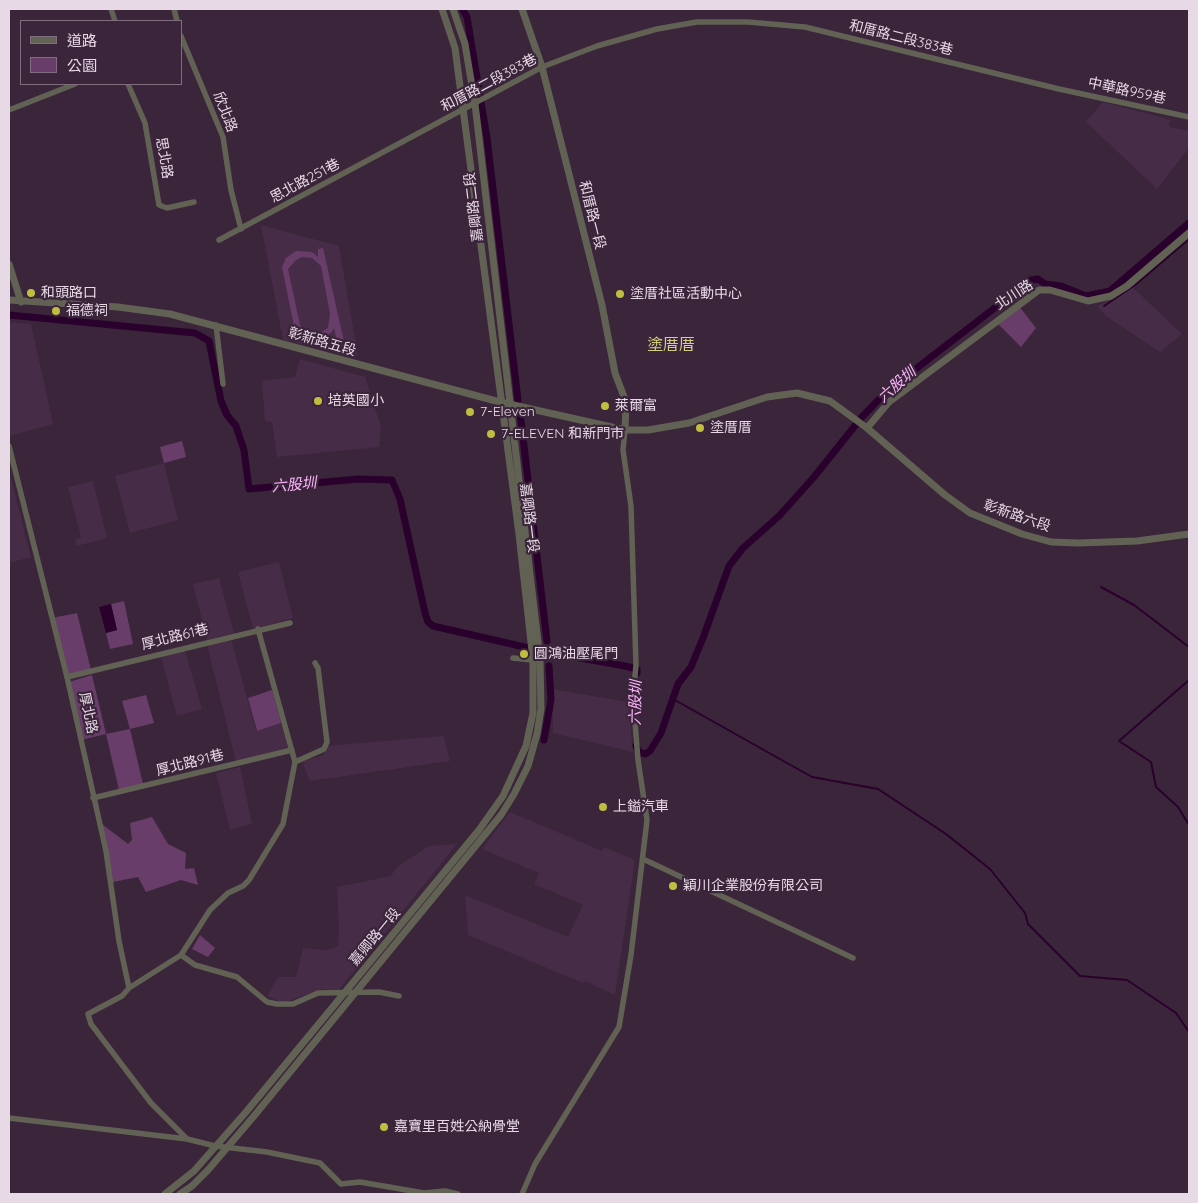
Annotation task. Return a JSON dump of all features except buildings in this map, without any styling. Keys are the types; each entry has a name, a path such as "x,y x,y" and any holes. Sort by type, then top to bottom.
{"street":[{"name":"嘉卿路二段","path":"442,9 455,48 500,402"},
{"name":"嘉卿路二段","path":"453,9 464,44 477,103 509,404"},
{"name":"和厝路一段","path":"522,9 542,67 602,305 615,373 626,402 625,430"},
{"name":"和厝路二段383巷","path":"402,144 542,67 597,46 657,29 697,22 748,22 805,27 1059,89"},
{"name":"欣北路","path":"182,38 223,137 231,190 241,229"},
{"path":"9,110 72,85"},
{"name":"思北路","path":"128,85 145,124 159,205 167,208 194,202"},
{"name":"中華路959巷","path":"1059,89 1189,117"},
{"name":"思北路251巷","path":"220,240 402,144"},
{"name":"北川路","path":"867,428 889,402 1039,290 1050,290 1088,301 1111,296 1127,286 1189,233"},
{"path":"9,264 21,302"},
{"name":"彰新路五段","path":"9,300 118,307 170,314 500,402 625,430"},
{"path":"216,325 223,384"},
{"name":"彰新路六段","path":"625,430 648,430 682,424 766,397 797,393 830,401 857,420 945,495 970,513 1022,534 1052,542 1078,543 1137,540 1189,534"},
{"name":"嘉卿路一段","path":"500,402 533,637"},
{"name":"嘉卿路一段","path":"509,404 533,637"},
{"path":"522,1194 535,1164 619,1027 643,859 648,820 636,734 633,697 636,665 631,506 622,450 625,430"},
{"name":"厚北路","path":"9,446 67,677 106,851 119,941 129,988"},
{"name":"厚北路61巷","path":"67,677 258,629 290,623"},
{"path":"188,1139 151,1103 91,1024 88,1014 122,996 129,988 181,955 210,910 228,893 243,886 249,880 276,836 288,805 295,762 258,629"},
{"path":"513,658 536,659 533,637"},
{"name":"嘉卿路一段","path":"180,1194 192,1186 227,1147 467,858 514,794 528,766 537,734 541,709 536,659"},
{"name":"嘉卿路一段","path":"165,1194 194,1171 246,1112 479,830 504,796 526,746 532,713 536,659"},
{"path":"295,762 324,749 327,742 318,668 315,663"},
{"name":"厚北路91巷","path":"93,798 292,750"},
{"path":"643,859 853,958"},
{"path":"181,955 195,965 237,977 266,1002 293,1004 318,992 343,994 356,992 399,996"},
{"path":"9,1118 188,1139 215,1146 267,1152 320,1163 342,1184 360,1182 424,1193 445,1191 458,1194"}],"shaded area":[{"path":"1103,102 1171,120 1168,123 1170,127 1189,131 1189,148 1157,189 1086,122"},
{"name":"培英國小","path":"261,225 339,246 358,356 283,340"},
{"path":"1130,285 1182,334 1160,352 1106,316 1097,306 1117,296"},
{"path":"9,322 31,324 53,424 9,436"},
{"name":"培英國小","path":"300,359 365,377 381,427 379,447 277,457 272,422 265,421 262,381 295,377"},
{"path":"164,463 178,520 130,533 115,476"},
{"path":"9,471 31,557 9,563"},
{"path":"93,481 107,538 77,546 75,540 81,537 68,487"},
{"path":"279,562 293,618 253,629 238,572"},
{"path":"219,578 234,633 207,640 193,584"},
{"path":"111,604 117,630 106,633 99,607"},
{"path":"231,639 256,731 281,723 288,749 236,762 207,645"},
{"path":"185,651 202,709 177,716 161,657"},
{"path":"552,689 628,702 633,752 553,733"},
{"path":"444,736 450,761 310,781 303,764 304,761 324,755 327,746"},
{"path":"240,767 252,824 230,830 216,773"},
{"path":"510,812 602,851 604,847 635,860 615,995 585,981 583,983 468,935 465,895 568,937 583,905 534,884 539,873 482,849"},
{"path":"457,844 338,991 322,989 288,1001 278,1001 267,996 278,977 296,977 303,948 328,950 338,946 337,887 391,876 397,867 429,846"}],"green space":[{"path":"323,248 345,346 338,346 334,328 331,333 318,339 301,334 294,326 282,267 286,258 296,251 312,252 318,257 318,249","holes":["302,257 312,258 321,266 330,314 328,328 318,334 304,330 300,325 288,269 296,260"]},
{"path":"1018,305 1036,328 1021,347 996,322"},
{"path":"182,441 186,457 164,463 160,447"},
{"path":"124,601 133,644 110,649 106,633 117,630 111,604"},
{"path":"77,613 91,670 68,675 52,618"},
{"path":"92,675 106,734 81,740 69,682"},
{"path":"272,690 281,723 257,731 248,698"},
{"path":"146,695 154,723 130,729 122,701"},
{"path":"130,729 143,784 119,790 106,734"},
{"path":"152,817 168,844 186,853 185,869 194,868 198,885 181,880 146,892 138,877 113,882 98,821 128,844 132,840 130,823"},
{"path":"200,935 215,948 208,957 192,949"}],"waterway":[{"path":"462,9 467,17 487,138 518,400"},
{"name":"六股圳","path":"636,746 639,752 645,754 650,751 661,733 678,684 691,667 703,638 729,566 743,548 779,516 814,477 862,417 887,391 1031,280 1038,279 1045,284 1061,286 1086,296 1110,291 1189,223"},
{"path":"1104,306 1135,285 1189,239"},
{"name":"六股圳","path":"9,315 195,333 209,341 221,401 227,415 236,426 244,450 249,489 358,479 392,480 400,499 425,613 428,622 433,626 542,651 625,666 637,669 637,673"},
{"path":"520,412 547,641"},
{"path":"1101,587 1134,605 1189,647"},
{"path":"544,740 551,700 549,666"},
{"path":"1189,680 1119,741 1151,762 1156,787 1178,807 1189,825"},
{"path":"673,699 812,777 878,789 946,834 990,869 1025,913 1028,924 1080,976 1127,980 1176,1013 1189,1032"}],"place":[{"name":"和頭路口","path":"31,293"},
{"name":"塗厝社區活動中心","path":"620,294"},
{"name":"福德祠","path":"56,311"},
{"name":"培英國小","path":"318,401"},
{"name":"萊爾富","path":"605,406"},
{"name":"7-Eleven","path":"470,412"},
{"name":"塗厝厝","path":"700,428"},
{"name":"7-ELEVEN 和新門市","path":"491,434"},
{"name":"圓鴻油壓尾門","path":"524,654"},
{"name":"上鎰汽車","path":"603,807"},
{"name":"穎川企業股份有限公司","path":"673,886"},
{"name":"嘉寶里百姓公納骨堂","path":"384,1127"}],"district":[{"name":"塗厝厝","path":"671,345"}]}
